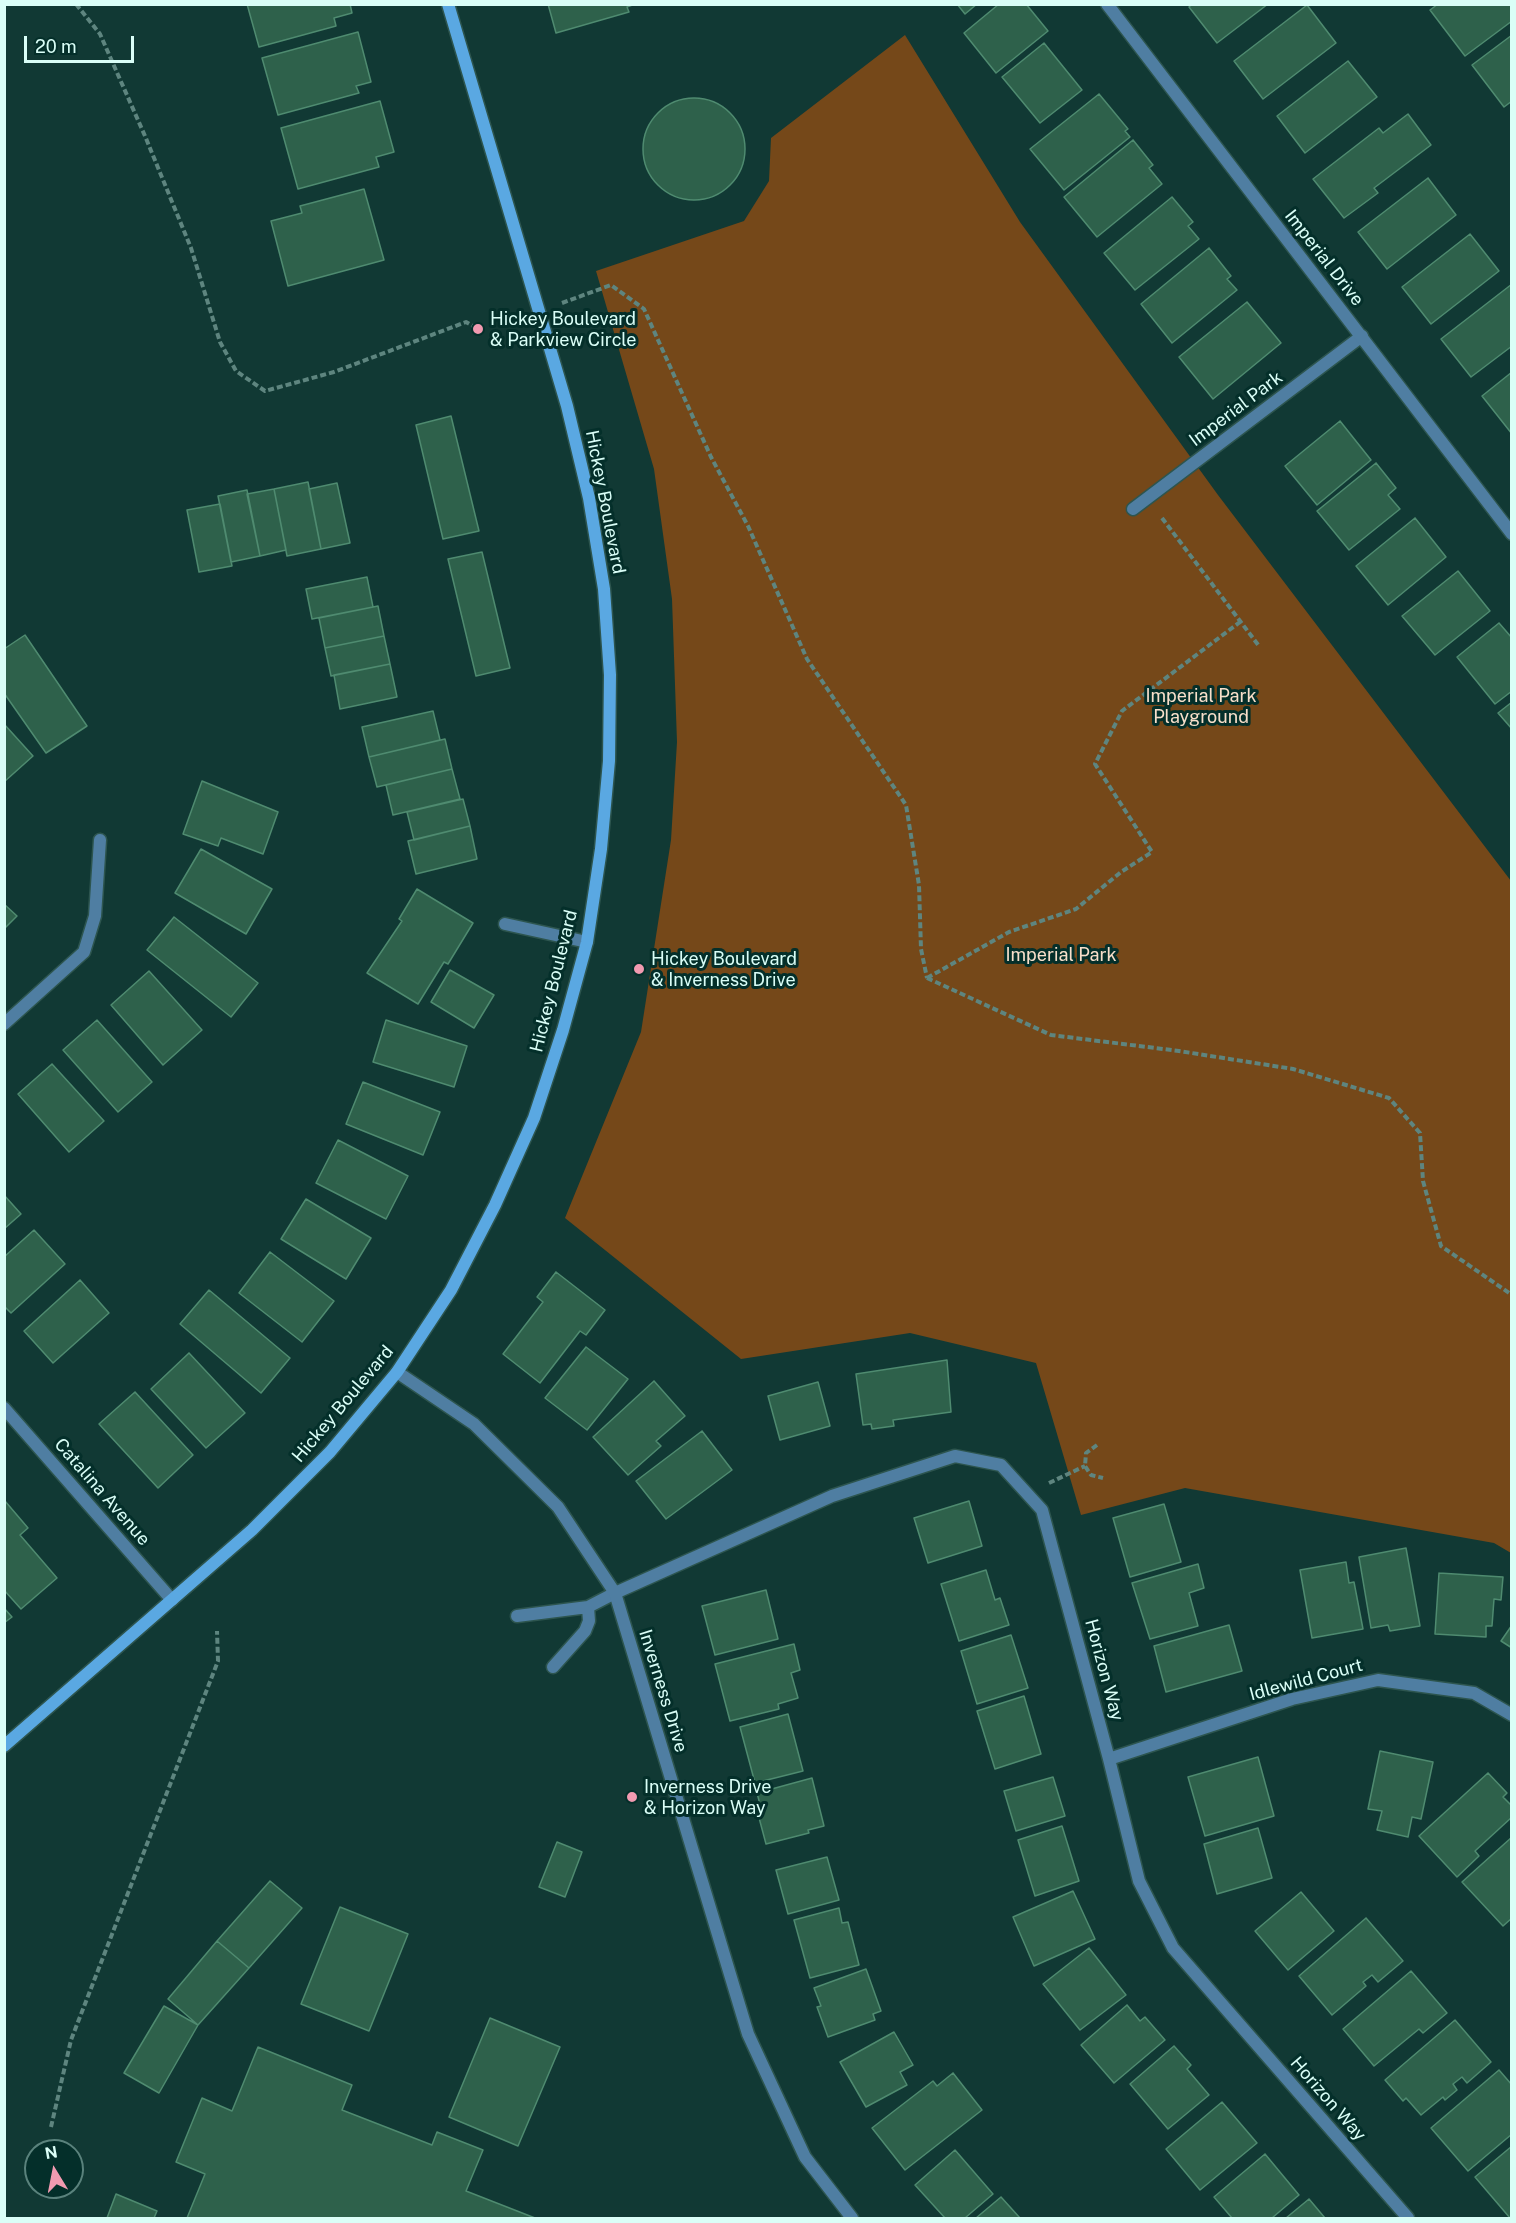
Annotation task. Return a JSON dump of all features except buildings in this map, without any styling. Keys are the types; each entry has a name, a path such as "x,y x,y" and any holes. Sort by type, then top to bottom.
{"main road":[{"name":"Hickey Boulevard","path":"4,1746 252,1530 330,1452 397,1372 451,1290 495,1205 534,1118 563,1030 586,942 601,849 609,761 610,675 604,590 589,498 567,406 448,4"}],"street":[{"name":"Imperial Drive","path":"1107,4 1512,534"},
{"name":"Imperial Park","path":"1133,509 1362,336"},
{"path":"4,1024 84,952 95,916 100,840"},
{"path":"505,924 586,942"},
{"name":"Inverness Drive","path":"397,1372 474,1424 558,1507 615,1593 748,2034 805,2157 852,2218"},
{"name":"Catalina Avenue","path":"4,1408 172,1600"},
{"name":"Horizon Way","path":"588,1607 832,1496 955,1456 1000,1465 1042,1510 1109,1759 1139,1881 1173,1948 1407,2218"},
{"path":"517,1616 588,1607 589,1621 585,1631 553,1667"},
{"name":"Idlewild Court","path":"1109,1759 1292,1699 1378,1680 1474,1693 1512,1715"}],"path":[{"path":"76,4 100,34 145,136 191,248 220,342 236,371 265,391 334,372 466,322 478,330"},
{"path":"539,311 611,285 644,309 711,457 748,526 807,659 906,805 920,885 921,950 927,978"},
{"path":"1148,499 1259,645"},
{"path":"927,978 1009,932 1076,909 1121,872 1152,852 1095,764 1122,711 1240,622"},
{"path":"927,978 1051,1035 1179,1051 1293,1069 1389,1098 1420,1133 1423,1181 1441,1246 1512,1295"},
{"path":"1096,1445 1086,1453 1085,1466 1091,1475 1103,1478"},
{"path":"1026,1492 1085,1466"},
{"path":"51,2127 71,2040 218,1661 216,1631"}],"green space":[{"name":"Imperial Park","path":"905,35 1020,222 1218,495 1511,881 1511,1553 1494,1543 1185,1488 1081,1515 1036,1363 910,1333 741,1359 565,1218 641,1032 671,840 677,742 672,599 654,469 596,271 744,221 769,181 771,138"}],"place":[{"name":"Hickey Boulevard & Parkview Circle","path":"478,329"},
{"name":"Hickey Boulevard & Inverness Drive","path":"639,969"},
{"name":"Inverness Drive & Horizon Way","path":"632,1797"}],"park label":[{"name":"Imperial Park Playground","path":"1201,706"}]}
